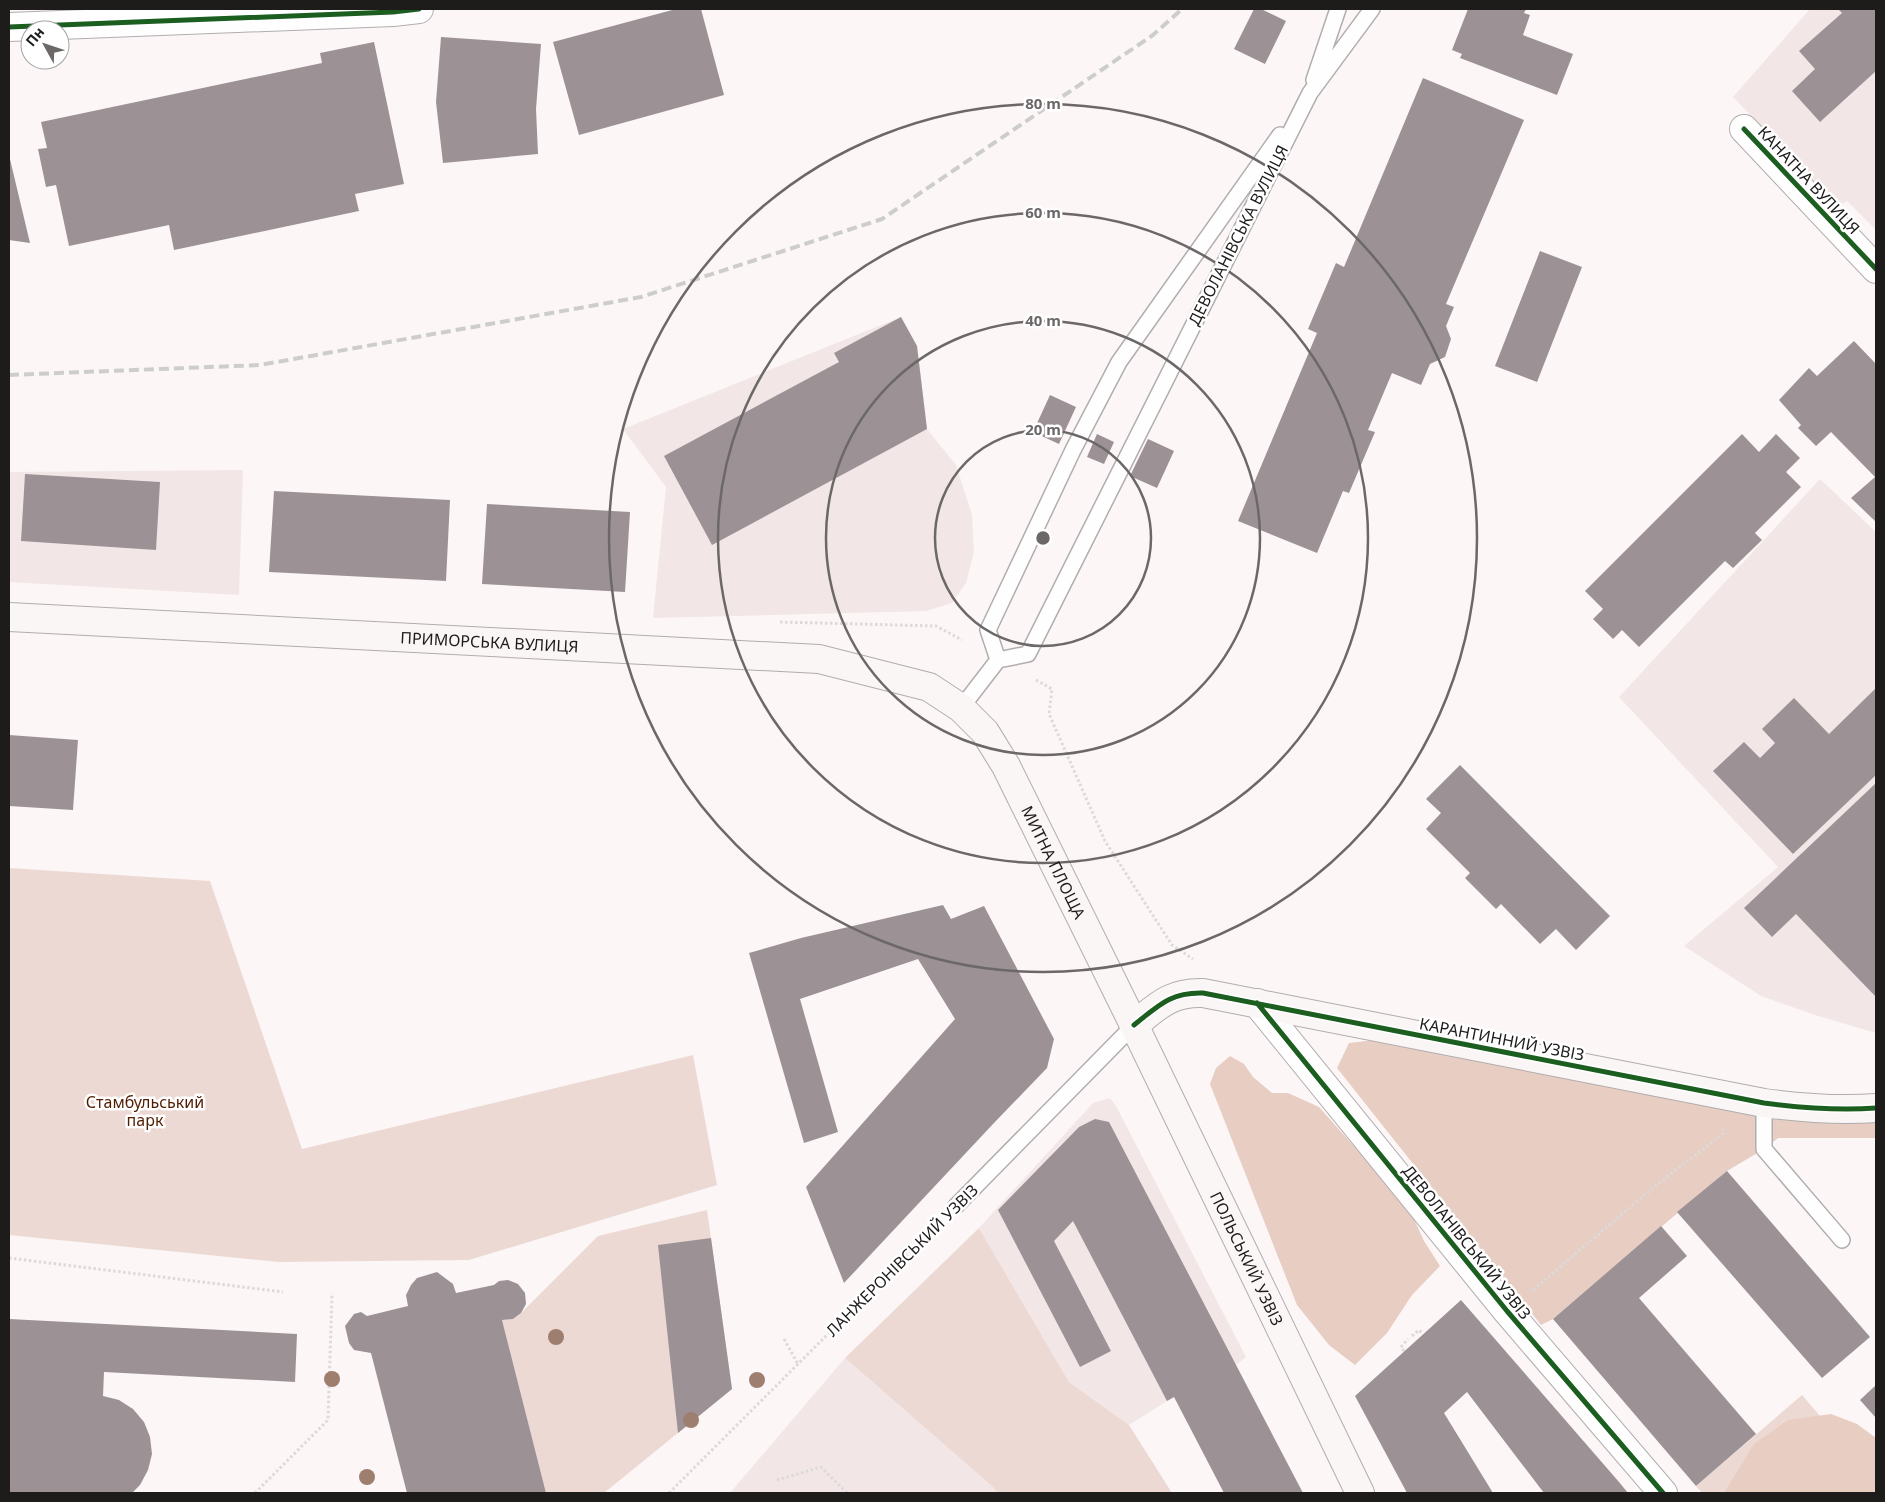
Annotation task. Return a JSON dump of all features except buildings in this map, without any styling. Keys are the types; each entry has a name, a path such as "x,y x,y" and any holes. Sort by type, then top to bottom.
{"main road":[{"name":"ПРИМОРСЬКА ВУЛИЦЯ","path":"9,617 819,659 929,687 961,708"},
{"name":"МИТНА ПЛОЩА","path":"961,708 985,732 1006,766 1134,1025"},
{"name":"КАРАНТИННИЙ УЗВІЗ","path":"1134,1025 1173,997 1187,992 1203,993 1764,1103 1808,1109 1849,1110 1876,1108"},
{"name":"ПОЛЬСЬКИЙ УЗВІЗ","path":"1134,1025 1360,1493"}],"street":[{"path":"9,27 393,12 419,9"},
{"name":"КАНАТНА ВУЛИЦЯ","path":"1744,129 1876,269"},
{"name":"ДЕВОЛАНІВСЬКИЙ УЗВІЗ","path":"1257,1003 1508,1311 1662,1493"}],"lane":[{"path":"961,708 998,660 988,630 1073,450 1119,362 1310,93 1338,9"},
{"name":"ДЕВОЛАНІВСЬКА ВУЛИЦЯ","path":"998,660 1028,654 1310,93 1372,9"},
{"name":"ЛАНЖЕРОНІВСЬКИЙ УЗВІЗ","path":"956,1206 1134,1025"},
{"path":"1764,1103 1764,1149 1842,1240"}],"path":[{"path":"777,622 936,626 1052,689 1049,714 1105,841 1172,945 1196,961"},
{"path":"1532,1290 1655,1186 1723,1134"},
{"path":"9,1258 283,1292"},
{"path":"255,1493 328,1420 332,1293"},
{"path":"1412,1336 1419,1330 1423,1334"},
{"path":"784,1339 798,1364"},
{"path":"1404,1351 1401,1347 1408,1340"},
{"path":"777,1480 821,1467 847,1493"}],"shaded area":[{"path":"1810,9 1876,9 1876,230 1847,201 1838,206 1733,97"},
{"path":"901,317 917,346 927,429 956,465 972,515 974,552 966,583 952,603 926,611 653,618 666,487 623,429"},
{"path":"243,470 239,595 9,582 9,472"},
{"path":"1820,479 1876,532 1876,609 1874,611 1876,613 1876,1033 1815,1015 1761,996 1684,946 1778,867 1619,697"},
{"path":"1375,1040 1487,1060 1581,1082 1776,1111 1876,1111 1876,1138 1778,1138 1764,1149 1727,1171 1553,1319 1541,1325 1337,1068 1349,1043"},
{"path":"1230,1056 1244,1064 1253,1077 1272,1093 1288,1093 1319,1107 1409,1208 1424,1241 1440,1266 1412,1295 1387,1333 1355,1365 1329,1345 1297,1305 1210,1084 1216,1068"},
{"path":"1110,1098 1116,1106 1246,1357 1236,1365 1167,1401 1129,1425 1069,1382 979,1228 1093,1103"},
{"path":"845,1358 994,1488 997,1493 730,1493"},
{"path":"1831,1414 1857,1424 1876,1438 1876,1493 1724,1493 1754,1444 1788,1420"}],"green space":[{"name":"Стамбульський парк","path":"9,868 210,881 302,1149 693,1055 717,1185 469,1260 278,1262 9,1235"},
{"path":"707,1210 732,1389 604,1493 546,1493 502,1320 513,1319 521,1313 598,1236"},
{"path":"979,1228 1069,1382 1129,1425 1172,1493 997,1493 994,1488 845,1358"},
{"path":"1802,1395 1876,1481 1876,1493 1702,1493 1696,1486"}],"railway":[{"path":"9,375 260,365 641,297 882,219 1153,35 1182,9"}],"cycle path":[{"path":"9,27 393,12 419,9"},
{"path":"1744,129 1876,269"},
{"path":"1134,1025 1165,1001 1182,995 1203,993 1764,1103 1820,1108 1876,1108"},
{"path":"1257,1003 1507,1311 1663,1493"}]}
